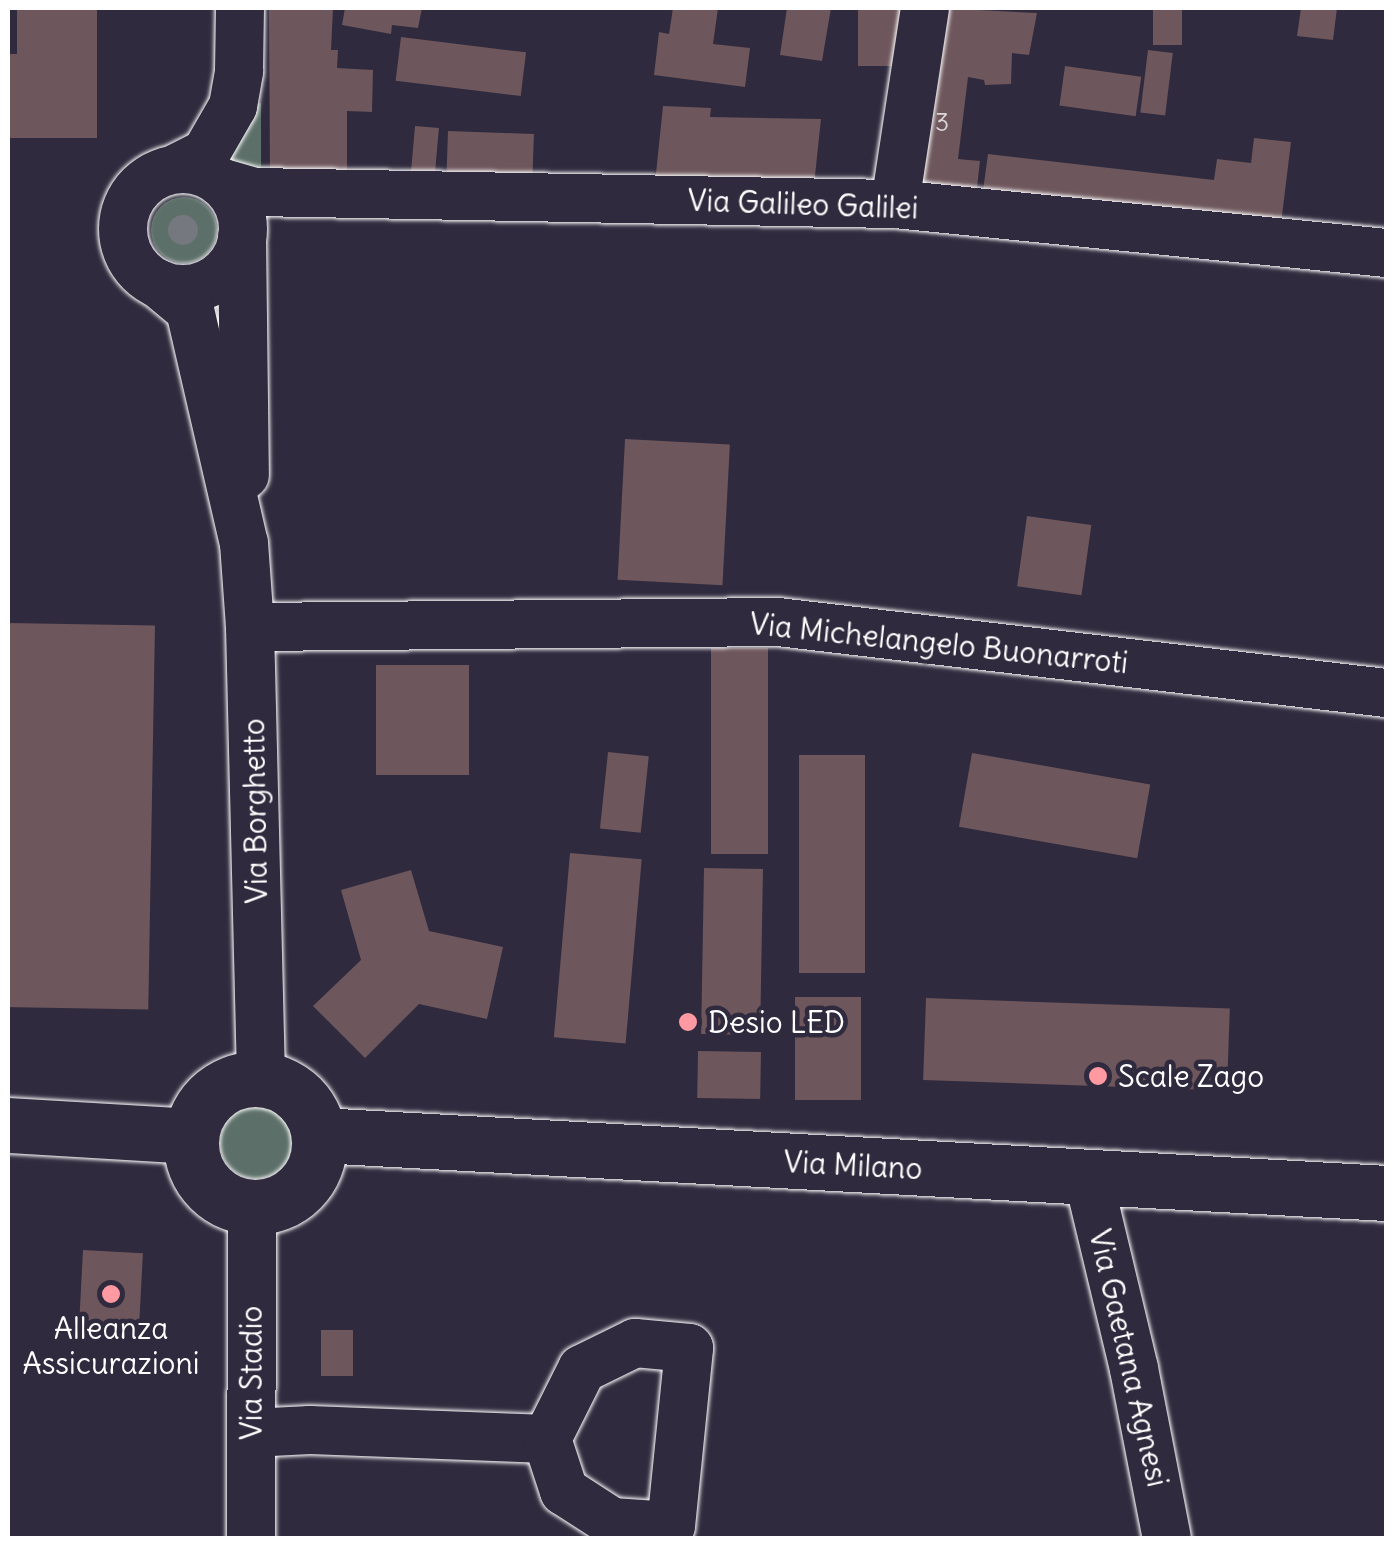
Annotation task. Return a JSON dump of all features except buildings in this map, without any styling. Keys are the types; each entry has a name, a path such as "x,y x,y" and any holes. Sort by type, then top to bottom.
{"main road":[{"path":"261,1078 282,1084 300,1096 313,1114 319,1136 318,1158 309,1178 294,1195 274,1205 252,1208 213,1192 192,1156 191,1136 207,1099 241,1079 261,1078"},
{"path":"23,1123 191,1136"},
{"name":"Via Milano","path":"319,1136 1386,1193"}],"street":[{"name":"Via Borghetto","path":"240,8 239,71 233,106 206,153 142,184 124,214 126,248 134,264 190,310 244,544"},
{"path":"895,204 925,8"},
{"path":"175,169 207,174 220,182"},
{"name":"Via Borghetto","path":"220,182 238,205 242,234 244,544 250,627 261,1078"},
{"name":"Via Galileo Galilei","path":"220,182 256,192 895,204 1386,253"},
{"path":"160,284 191,288 221,275 232,263 242,234"},
{"name":"Via Michelangelo Buonarroti","path":"250,627 778,622 1386,692"},
{"name":"Via Gaetana Agnesi","path":"1088,1178 1150,1440 1167,1538"},
{"name":"Via Stadio","path":"251,1538 252,1208"},
{"path":"252,1432 547,1439"}],"green space":[{"path":"261,103 261,171 237,179 224,152 256,104"},
{"path":"184,197 208,206 217,230 208,254 184,263 160,254 151,230 160,206"},
{"path":"256,1107 281,1118 292,1143 281,1168 256,1179 231,1168 220,1143 231,1118"}],"place":[{"name":"Desio LED","path":"688,1022"},
{"name":"Scale Zago","path":"1098,1076"},
{"name":"Alleanza Assicurazioni","path":"111,1294"}]}
